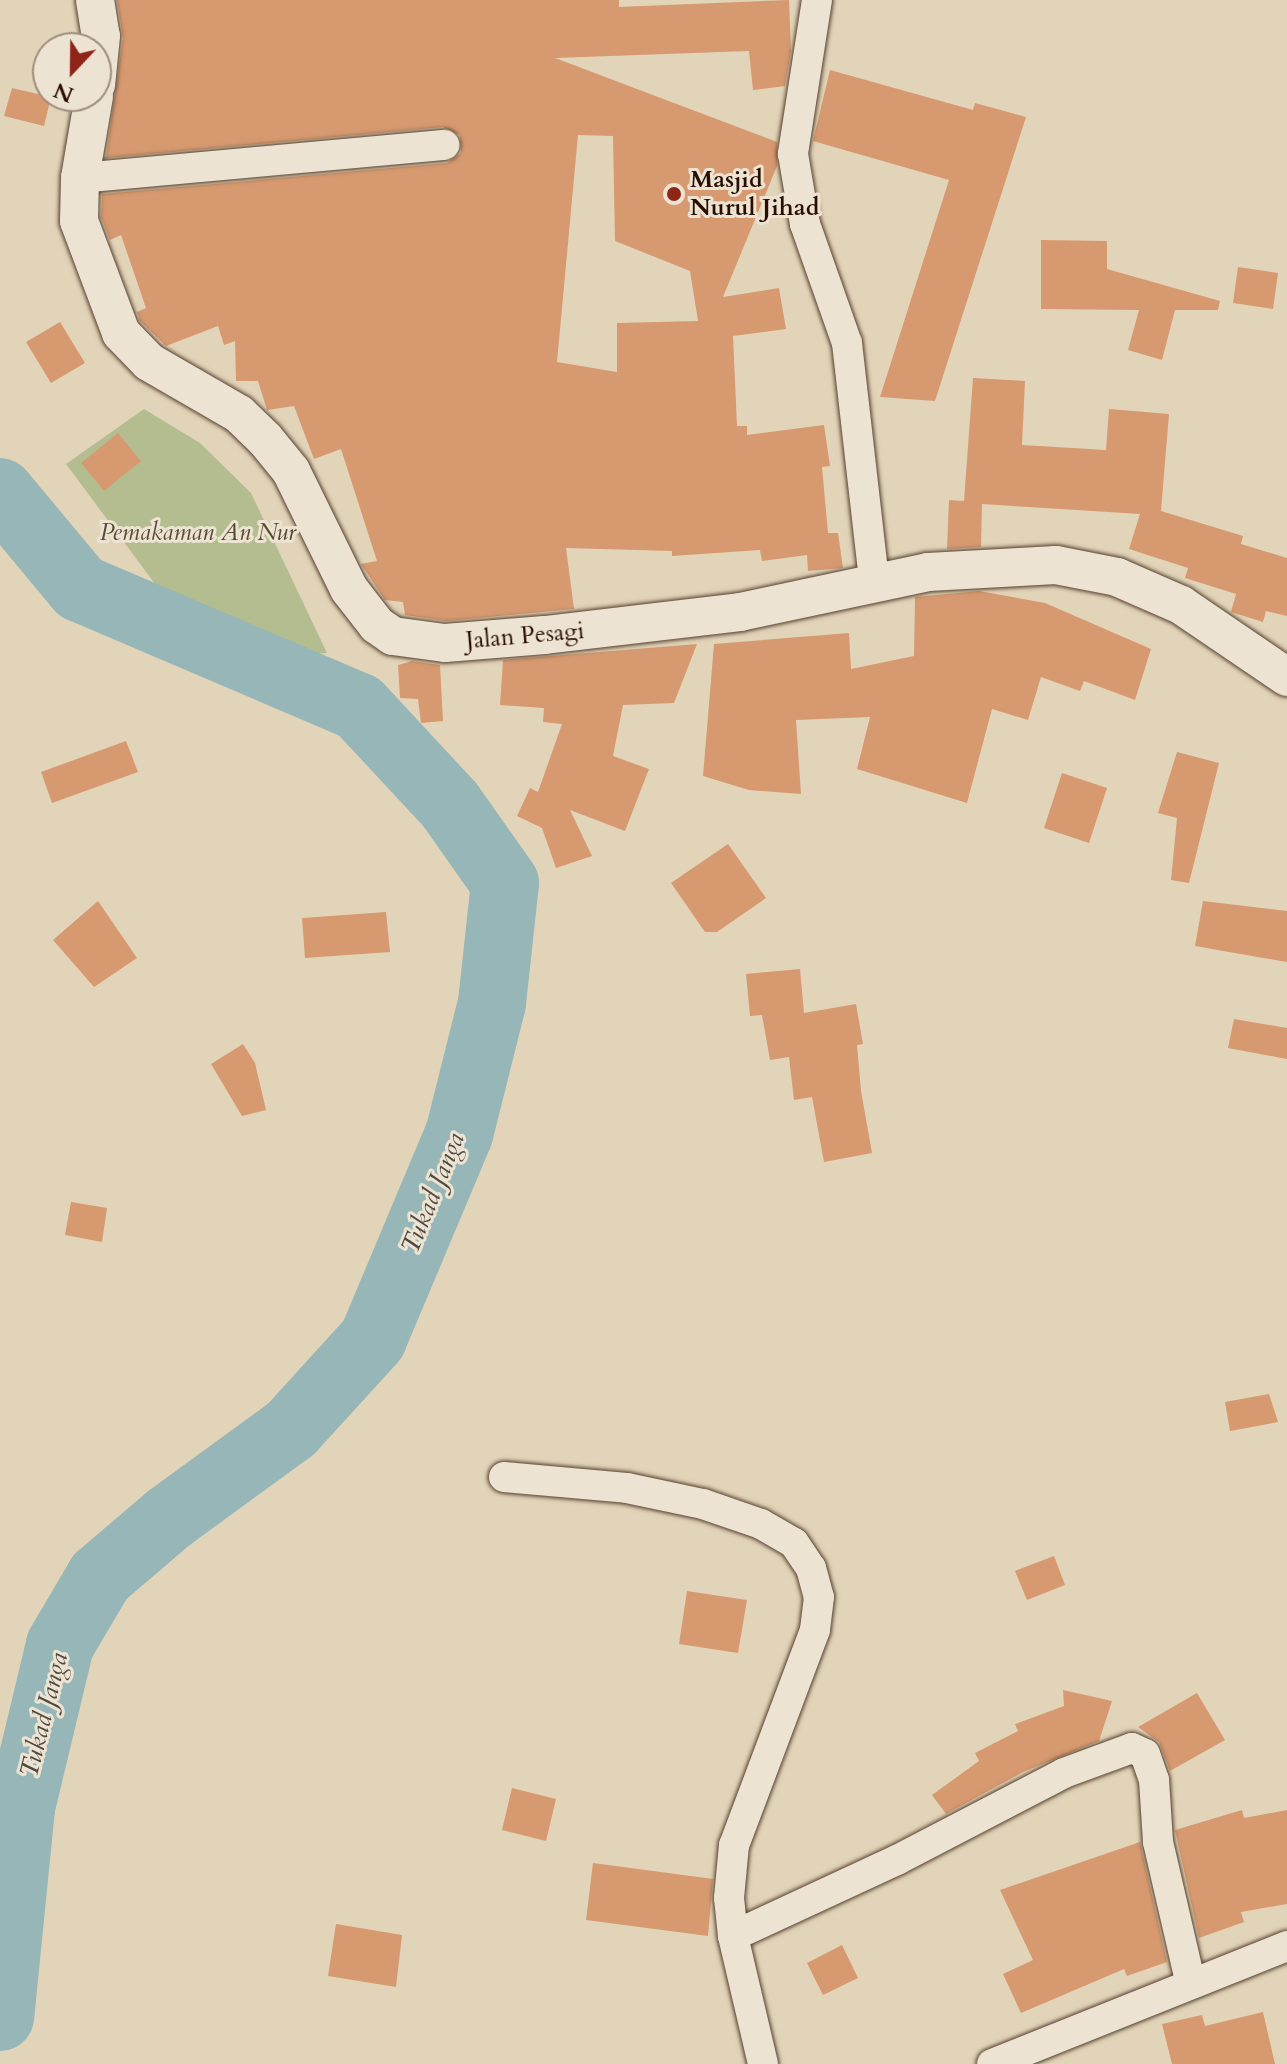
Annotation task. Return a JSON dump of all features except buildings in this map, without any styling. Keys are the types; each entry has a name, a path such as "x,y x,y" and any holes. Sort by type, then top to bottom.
{"street":[{"path":"95,0 100,32"},
{"path":"817,0 793,154 805,224 847,343 874,581"},
{"name":"Jalan Pesagi","path":"91,112 80,178 79,221 121,333 149,362 239,414 265,439 291,471 349,589 377,625 393,636 445,643 649,624 740,612 874,581 982,566 1056,565 1117,577 1181,605 1287,677"},
{"path":"80,178 445,145"},
{"path":"504,1477 627,1488 703,1504 761,1524 794,1543 811,1568 819,1597 815,1630 734,1845 729,1898 733,1936 763,2064"},
{"path":"733,1936 897,1860 1064,1773 1132,1748 1145,1754 1154,1780 1158,1842 1190,1981"},
{"path":"992,2064 1190,1981 1287,1946"}],"green space":[{"name":"Pemakaman An Nur","path":"144,409 200,443 251,493 327,653 269,655 181,619 66,464"}],"waterway":[{"name":"Tukad Janga","path":"0,492 80,588 359,707 450,805 505,883 492,1003 459,1134 373,1339 291,1429 169,1518 100,1577 60,1645 21,1808 0,2017"}],"place":[{"name":"Masjid Nurul Jihad","path":"674,194"}]}
